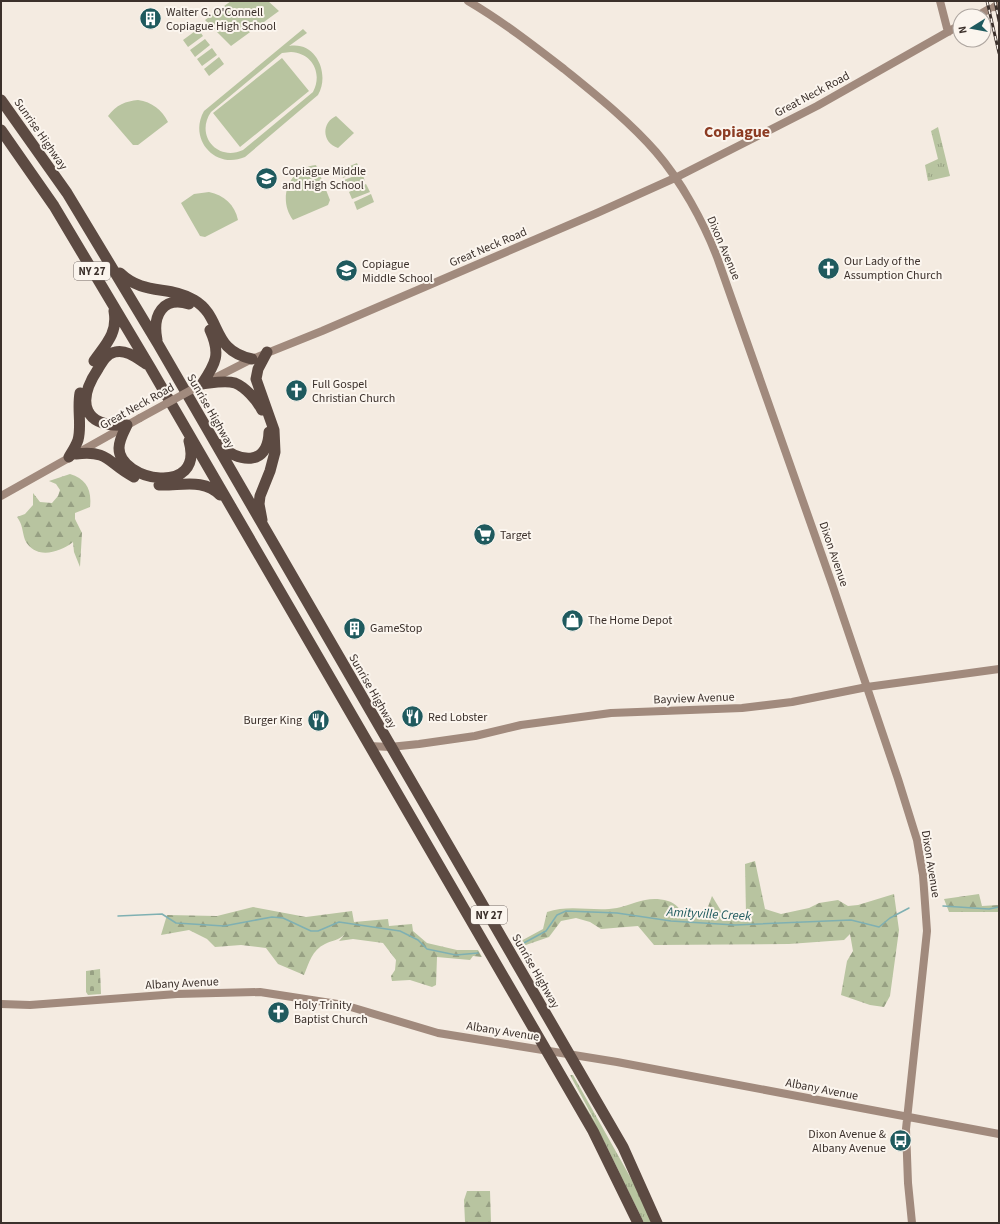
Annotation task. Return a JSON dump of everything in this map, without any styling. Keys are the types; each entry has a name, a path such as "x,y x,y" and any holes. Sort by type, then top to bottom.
{"highway":[{"name":"Sunrise Highway","path":"1,100 67,193 158,344 264,530 623,1147 657,1223"},
{"name":"NY 27","path":"1,130 54,206 150,366 186,432 607,1157 638,1223"},
{"path":"110,264 129,281 142,287 177,294 194,300 205,309 223,342 231,351 240,356 252,359"},
{"path":"158,344 156,322 159,311 167,304 178,301 190,305 200,313 214,339 217,352 216,364 198,387"},
{"path":"72,456 78,441 79,394 84,378 110,338 116,325 111,303"},
{"path":"150,366 125,352 115,352 106,356 92,378 86,406 91,417 100,423 111,426 126,426 120,438 118,450 122,459 131,467 146,476 162,479 175,477 186,471 191,461 191,448 186,432"},
{"path":"264,530 259,504 260,496 270,471 275,452 274,430 256,379 258,369 267,352"},
{"path":"198,387 218,382 235,383 248,392 260,406 266,419 269,432 269,442 264,451 254,457 243,459 227,452 212,438"},
{"path":"72,456 91,452 100,454 128,474 144,482 161,485 207,485 216,490 229,505"}],"main road":[{"name":"Dixon Avenue","path":"468,1 492,15 525,39 618,114 656,152 675,178 711,242 867,687 912,824 923,875 927,914 926,948 907,1116 908,1183 912,1223"},
{"path":"940,1 948,32"},
{"name":"Great Neck Road","path":"1,496 140,418 252,359 322,332 675,178 796,117 952,30"},
{"name":"Bayview Avenue","path":"369,746 390,747 475,736 521,726 611,713 742,708 792,702 867,687 999,669"},
{"name":"Albany Avenue","path":"1,1004 30,1005 177,994 260,992 344,1006 438,1033 568,1054 999,1134"}],"green space":[{"path":"231,1 268,1 279,11 231,46 205,20"},
{"path":"198,29 203,36 188,47 183,40"},
{"path":"303,29 307,33 289,46 299,46 314,54 321,69 322,78 318,95 245,157 234,160 224,159 215,156 207,149 199,132 200,122 204,111","holes":["282,53 298,53 305,56 314,65 317,78 313,92 243,150 234,153 225,152 217,149 211,144 207,137 206,129 207,121 211,112"]},
{"path":"205,39 210,45 195,57 190,50"},
{"path":"212,48 217,55 202,66 197,59"},
{"path":"219,57 224,64 209,76 204,69"},
{"path":"282,58 309,91 240,147 213,113"},
{"path":"138,100 156,107 168,122 138,145 133,145 108,116 114,109 122,104 129,101"},
{"path":"336,116 354,133 338,148 329,142 325,133 328,123"},
{"path":"938,127 950,176 928,181 925,165 938,159 931,131"},
{"path":"357,163 360,170 343,178 340,170"},
{"path":"316,165 330,200 328,205 293,220 286,203 288,185 299,172 307,167"},
{"path":"362,173 365,181 348,188 344,180"},
{"path":"366,184 370,192 352,199 349,192"},
{"path":"209,192 224,198 231,205 237,215 238,220 205,237 200,236 181,203 194,194"},
{"path":"371,194 374,202 357,210 354,202"},
{"path":"70,474 76,476 84,482 90,495 90,507 75,513 75,519 82,533 80,567 74,552 73,542 61,549 48,553 35,550 29,546 25,540 17,517 25,514 33,505 33,493 40,502 52,503 58,496 60,490 56,484 49,481"},
{"path":"755,861 765,909 781,914 809,908 819,903 838,900 848,906 858,905 894,894 899,930 890,996 884,1007 870,1005 841,995 847,961 853,951 850,934 844,940 789,944 654,945 638,926 601,929 590,922 576,918 561,921 549,937 520,947 519,942 543,929 547,912 556,910 573,908 608,909 642,901 661,899 674,904 687,917 693,917 704,913 712,896 726,919 746,914 745,864"},
{"path":"979,894 982,906 999,905 999,912 949,912 944,899"},
{"path":"253,907 306,917 352,911 354,922 388,919 389,926 412,924 413,931 427,943 457,950 478,950 482,957 473,956 470,960 437,957 436,985 432,987 410,980 392,981 391,976 395,970 396,960 383,943 353,939 339,941 345,934 325,944 314,953 304,975 278,964 266,948 241,945 215,947 207,939 189,930 161,935 167,915 217,916"},
{"path":"100,969 101,994 88,995 86,992 86,971"},
{"path":"570,1075 573,1075 633,1182 652,1223 644,1223 603,1139 567,1076 597,1125"},
{"path":"467,1191 490,1191 491,1222 493,1223 465,1222 464,1200"}],"waterway":[{"name":"Amityville Creek","path":"943,906 989,909 999,907"},
{"name":"Amityville Creek","path":"515,946 522,944 546,931 557,915 566,911 617,913 671,921 735,925 851,920 879,927 890,918 909,908"},
{"name":"Amityville Creek","path":"118,916 162,914 176,923 224,926 272,917 283,918 311,931 318,931 339,922 400,931 418,940 427,949 456,955 478,953"}],"railway":[{"path":"987,1 999,53"},
{"path":"995,1 999,21"}],"place":[{"name":"Walter G. O'Connell Copiague High School","path":"151,19"},
{"name":"Copiague Middle and High School","path":"266,178"},
{"name":"Our Lady of the Assumption Church","path":"829,268"},
{"name":"Copiague Middle School","path":"347,271"},
{"name":"Full Gospel Christian Church","path":"297,391"},
{"name":"Target","path":"484,535"},
{"name":"The Home Depot","path":"572,620"},
{"name":"GameStop","path":"354,628"},
{"name":"Red Lobster","path":"412,717"},
{"name":"Burger King","path":"318,720"},
{"name":"Holy Trinity Baptist Church","path":"279,1012"},
{"name":"Dixon Avenue & Albany Avenue","path":"901,1141"}],"district":[{"name":"Copiague","path":"737,131"}]}
